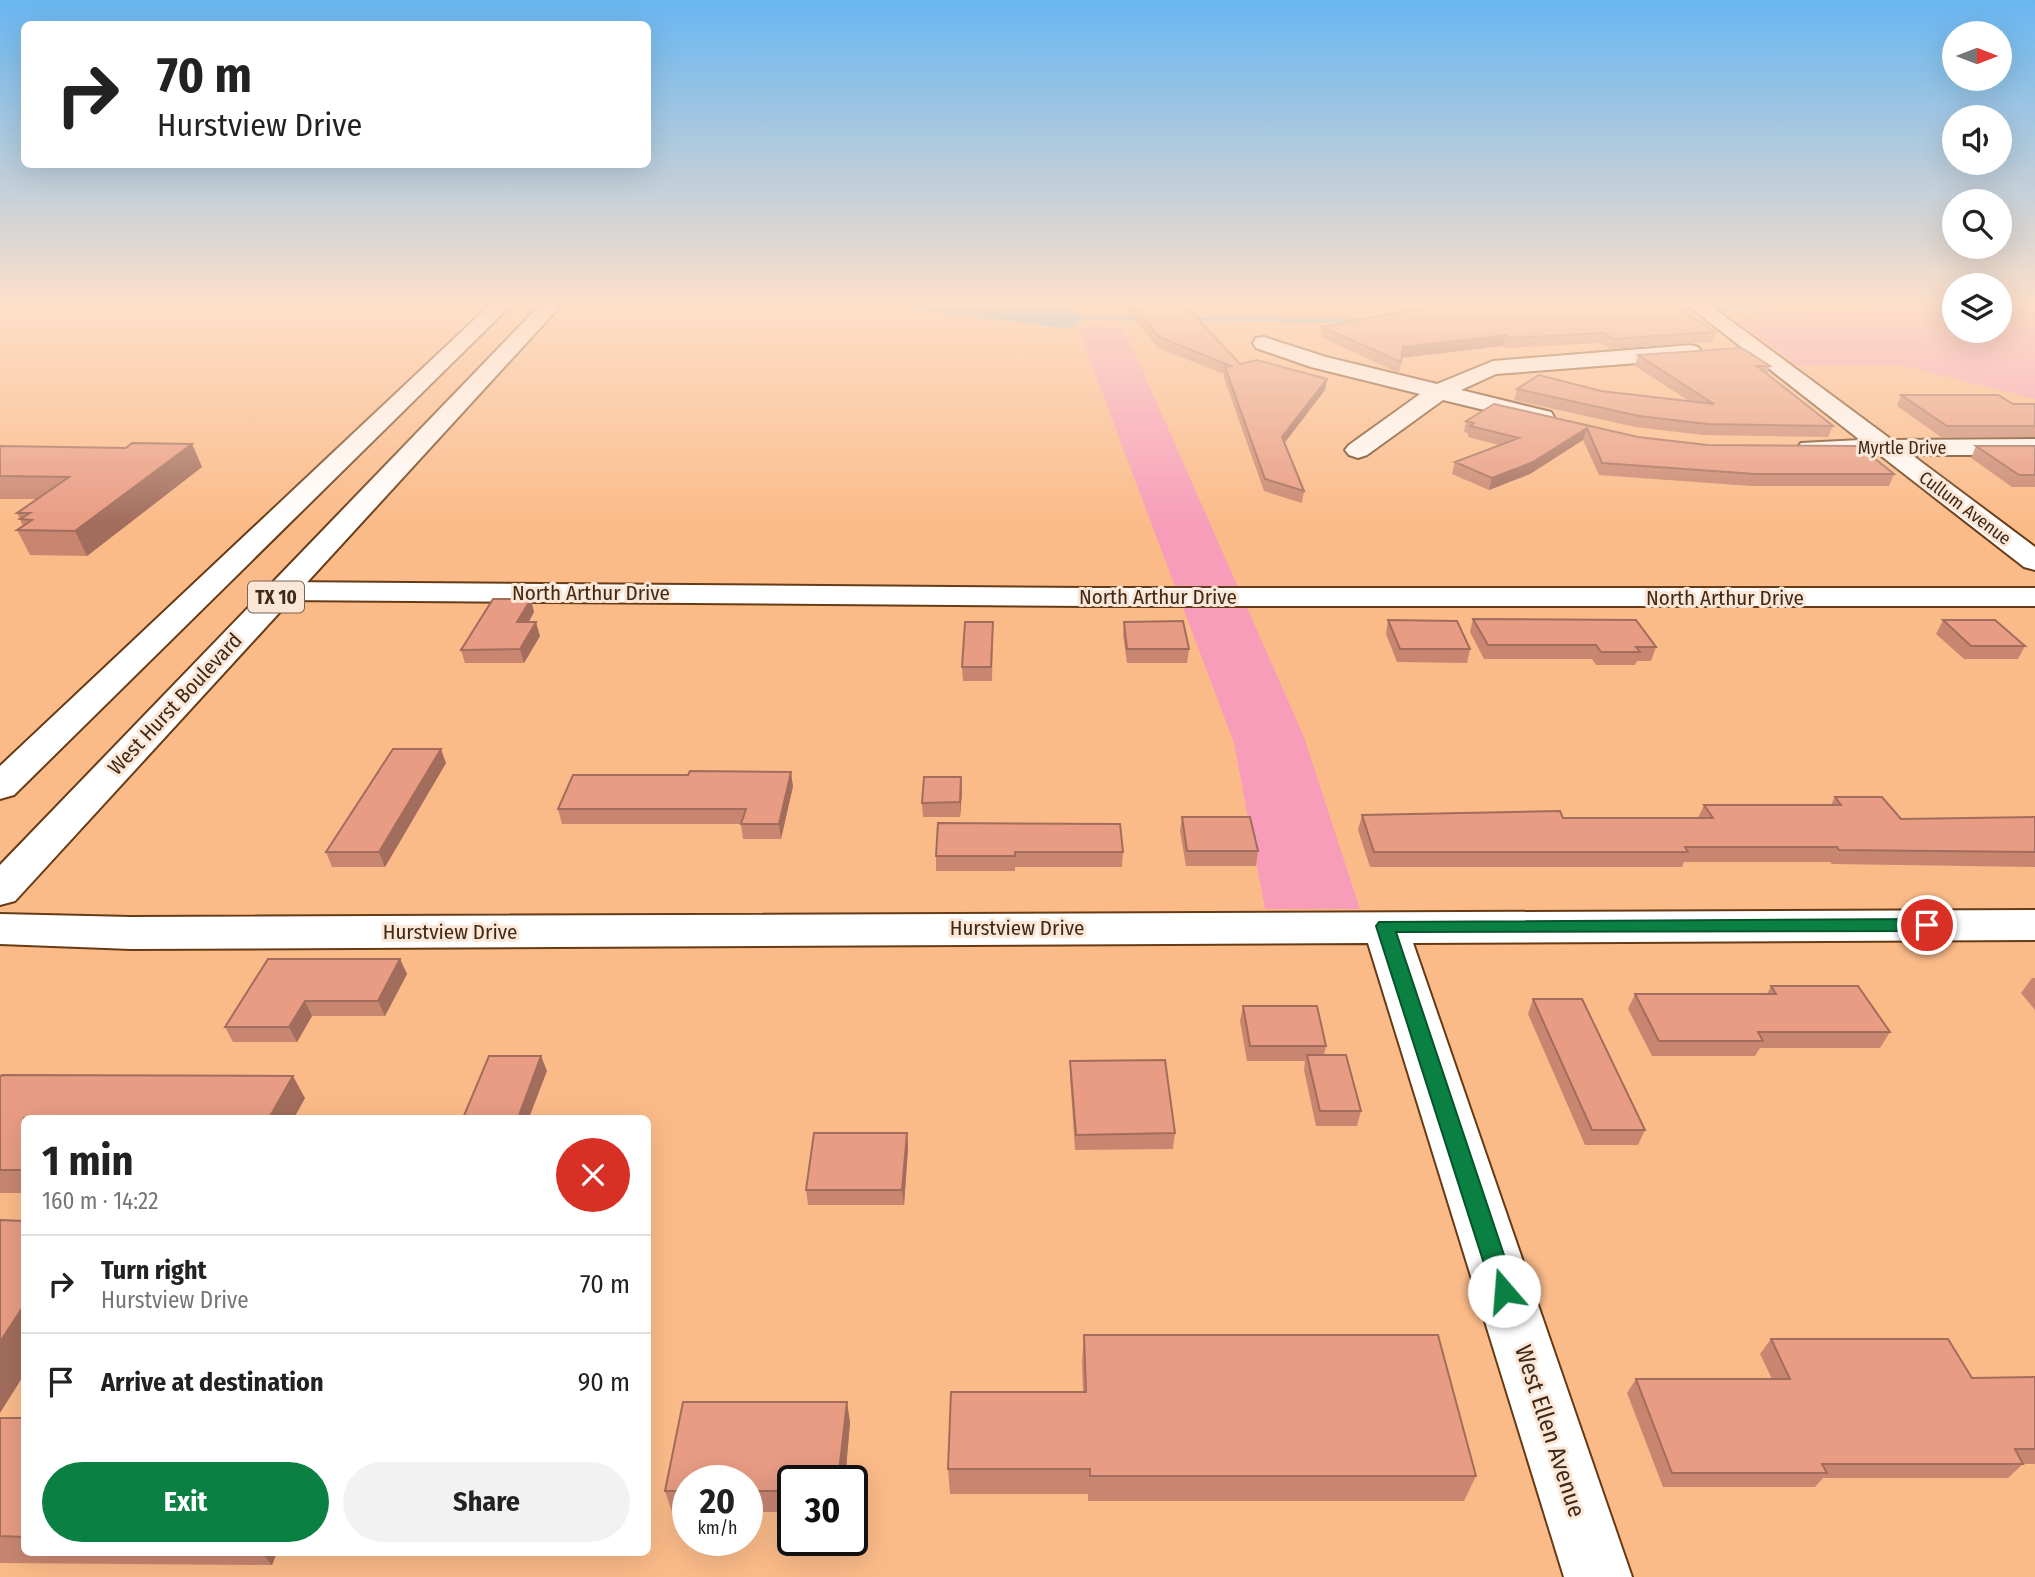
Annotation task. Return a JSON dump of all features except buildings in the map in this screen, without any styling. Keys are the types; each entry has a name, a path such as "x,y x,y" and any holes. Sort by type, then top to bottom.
{"street":[{"name":"TX 10","path":"0,787 427,377"},
{"name":"West Hurst Boulevard","path":"0,891 483,377"},
{"path":"1376,377 1571,424"},
{"path":"1358,450 1465,377"},
{"name":"Cullum Avenue","path":"1792,377 2035,561"},
{"name":"Myrtle Drive","path":"1791,448 2035,447"},
{"name":"North Arthur Drive","path":"281,591 1087,597 2035,597"},
{"name":"Hurstview Drive","path":"0,929 131,933 2035,925"},
{"name":"West Ellen Avenue","path":"1385,926 1598,1577"}],"shaded area":[{"path":"1096,377 1145,377 1304,737 1360,909 1265,909 1234,743"},
{"path":"1947,377 2035,377 2035,399"}],"route":[{"path":"1504,1291 1385,926 1927,925"}]}
